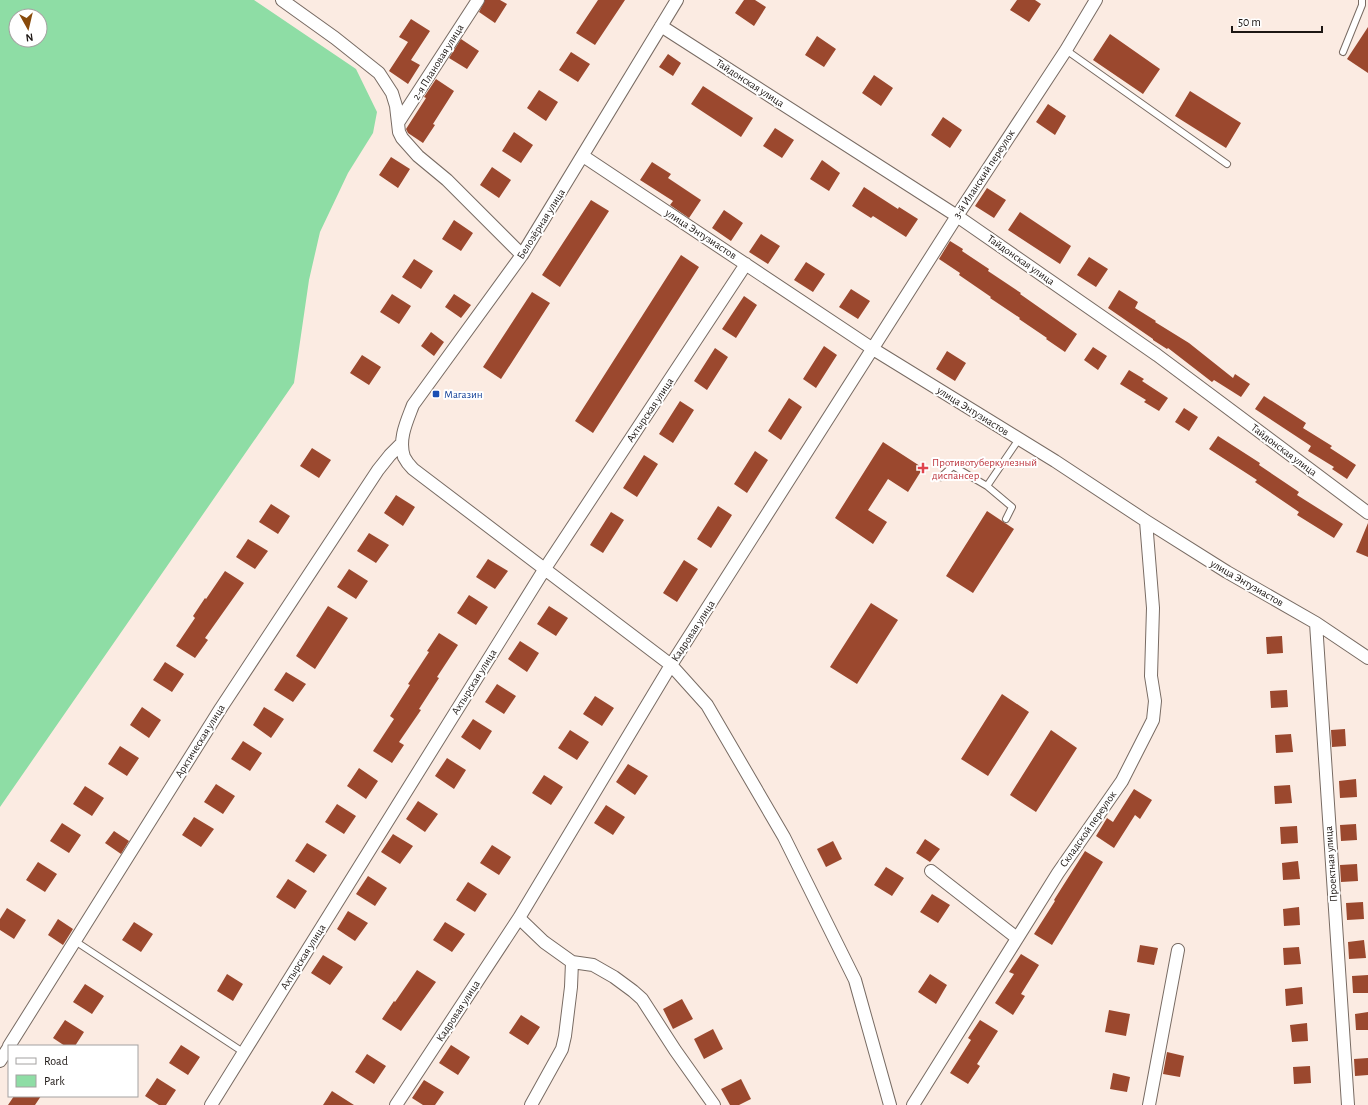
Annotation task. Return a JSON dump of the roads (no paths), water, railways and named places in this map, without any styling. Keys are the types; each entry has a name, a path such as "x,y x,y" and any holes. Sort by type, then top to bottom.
{"street":[{"name":"2-я Плановая улица","path":"398,123 478,0"},
{"name":"Белозёрная улица","path":"402,443 406,424 413,405 522,255 677,0"},
{"name":"3-й Иланский переулок","path":"873,349 957,216 1066,50 1096,0"},
{"path":"285,1 335,38 379,74 392,93 396,106 399,132 406,143 418,156 447,180 522,255"},
{"name":"Тайдонская улица","path":"661,26 957,216 1157,356 1368,513"},
{"name":"улица Энтузиастов","path":"583,156 873,349 1055,461 1227,572 1316,623 1368,658"},
{"name":"Ахтырская улица","path":"210,1105 544,570 746,264"},
{"name":"Кадровая улица","path":"396,1105 519,918 671,665 873,349"},
{"path":"402,443 404,458 413,470 671,665 707,705 788,844 855,980 890,1105"},
{"name":"Арктическая улица","path":"10,1045 221,708 378,470 402,443"},
{"name":"Складской переулок","path":"913,1105 1058,873 1122,781 1154,720 1155,701 1151,676 1154,608 1146,521"},
{"name":"Проектная улица","path":"1316,623 1348,1105"},
{"path":"931,871 1017,938"},
{"path":"519,918 544,942 572,962 593,965 634,991 642,999 675,1050 714,1105"},
{"path":"1149,1105 1178,950"},
{"path":"531,1105 562,1049 571,987 572,962"},
{"name":"Арктическая улица","path":"0,1061 8,1048"}],"lane":[{"path":"1343,52 1362,5 1362,0"},
{"path":"1066,50 1227,164"},
{"path":"987,486 1019,439"},
{"path":"941,477 953,466 987,486 1012,507 1006,519"},
{"path":"75,941 243,1052"}],"place":[{"name":"Магазин","path":"436,394"},
{"name":"Противотуберкулезный диспансер","path":"923,468"}]}
